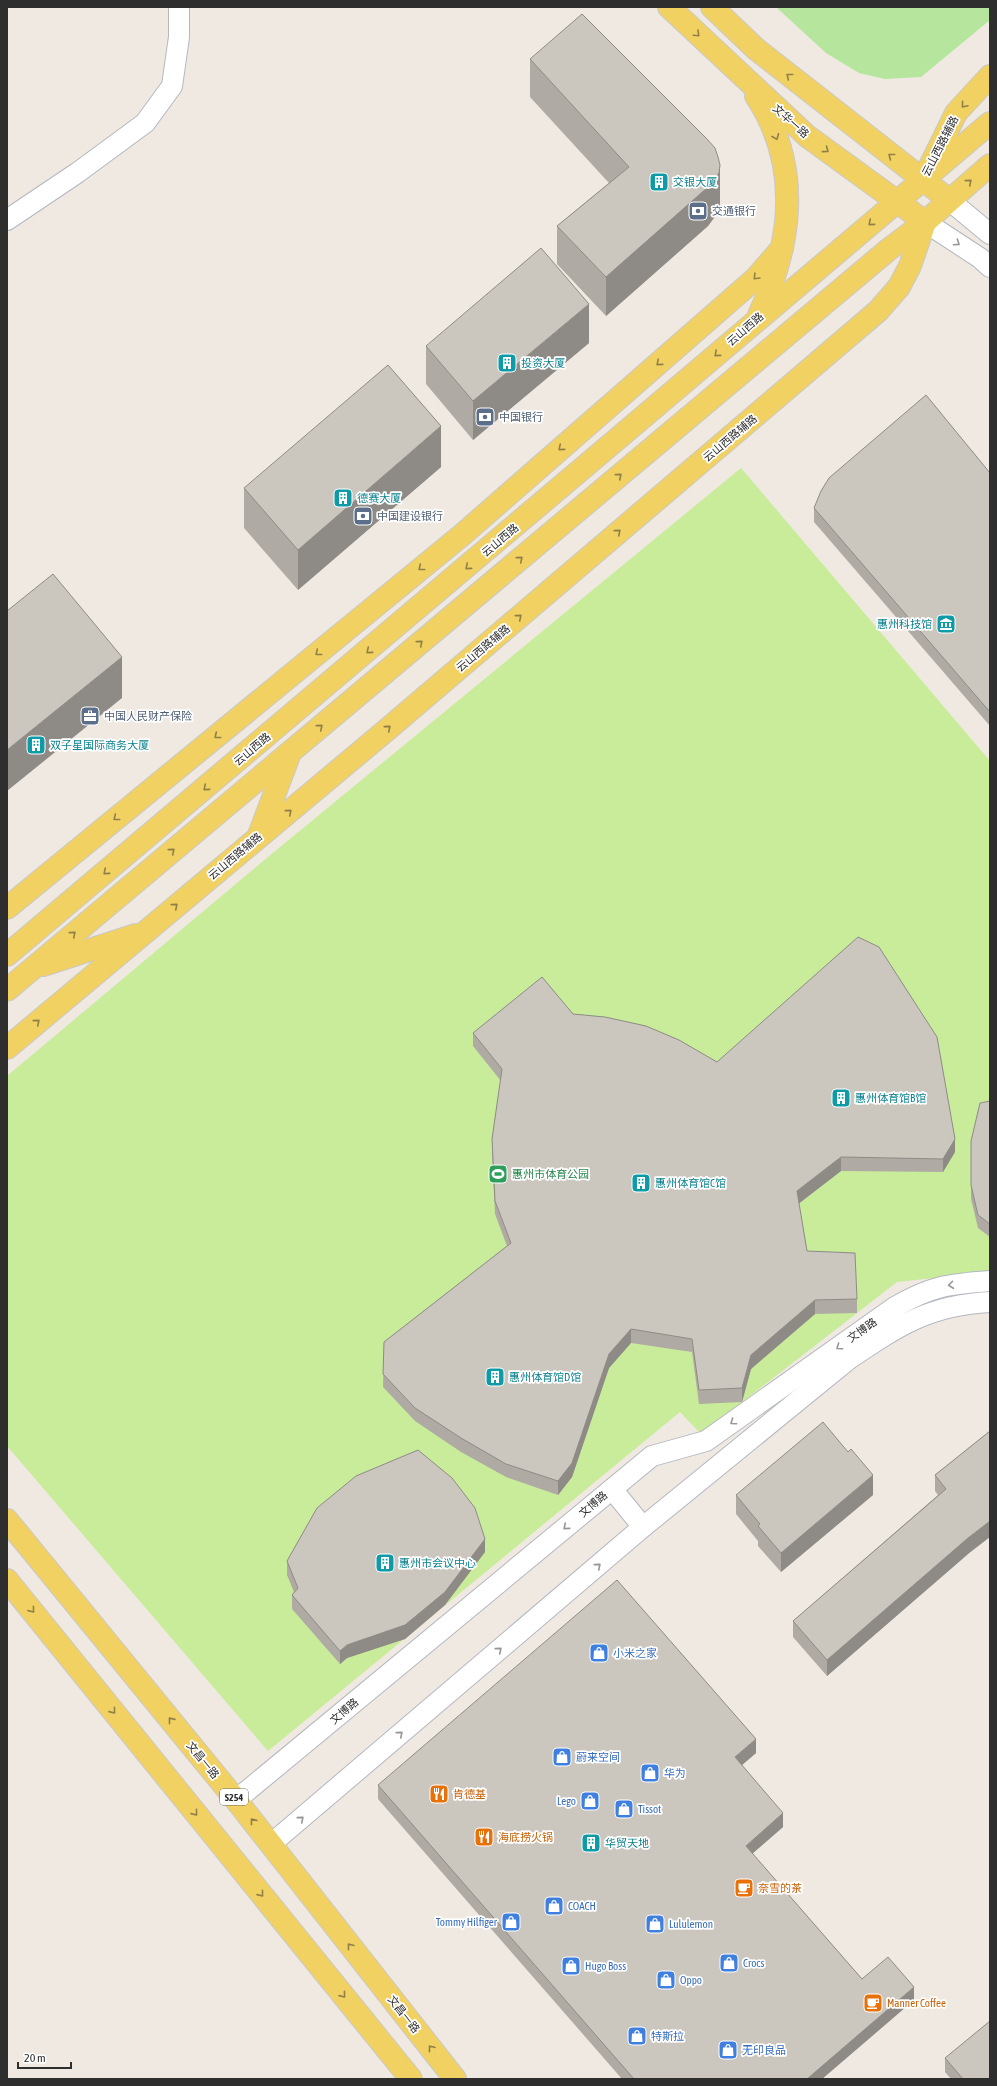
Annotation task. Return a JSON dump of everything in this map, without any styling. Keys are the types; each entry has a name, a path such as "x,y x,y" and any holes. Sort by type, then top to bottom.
{"main road":[{"name":"文华一路","path":"669,7 807,136 925,222"},
{"path":"712,7 756,49 948,200"},
{"name":"云山西路辅路","path":"922,180 956,113 981,83 990,76"},
{"path":"745,78 762,105 784,158 788,186 787,218 782,248 770,291 757,319"},
{"name":"云山西路","path":"7,955 541,506 757,319 990,123"},
{"path":"7,990 888,250 925,222 948,200 990,165"},
{"name":"云山西路辅路","path":"7,1048 259,837 878,311 899,287 910,266 925,222"},
{"path":"7,908 462,535 756,278 782,248"},
{"path":"462,535 541,506"},
{"path":"311,700 358,620"},
{"path":"259,837 291,752"},
{"path":"32,969 146,931"},
{"name":"文昌一路","path":"7,1520 236,1800 454,2079"},
{"path":"7,1580 411,2079"}],"street":[{"path":"7,220 77,173 145,124 172,86 179,37 179,7"},
{"path":"948,200 990,234"},
{"path":"925,222 980,258 990,267"},
{"name":"文博路","path":"236,1800 652,1456 706,1441 895,1307 918,1293 947,1285 990,1281"},
{"name":"文博路","path":"271,1844 643,1527 849,1359 885,1334 920,1316 951,1306 990,1302"},
{"path":"612,1489 643,1527"}],"green space":[{"path":"776,7 990,7 990,20 921,77 885,79 859,73 826,53"},
{"name":"惠州市体育公园","path":"741,468 990,761 990,1272 897,1282 701,1434 680,1412 268,1751 7,1446 7,1076 274,852"}],"building":[{"path":"582,14 707,139 715,148 720,165 719,173 708,187 606,277 557,226 629,167 530,59"},
{"path":"541,248 589,304 473,401 426,346"},
{"path":"388,365 441,426 298,550 244,488"},
{"name":"惠州科技馆","path":"926,395 990,473 990,712 814,508 821,491 829,478"},
{"name":"双子星国际商务大厦","path":"53,574 122,657 7,750 7,611"},
{"path":"858,937 879,947 937,1037 955,1139 943,1159 841,1157 797,1191 807,1251 855,1253 857,1299 815,1300 751,1355 742,1388 699,1390 692,1339 631,1329 609,1354 572,1463 558,1481 506,1464 461,1438 415,1408 383,1374 384,1342 511,1243 495,1201 492,1139 502,1069 473,1033 542,977 573,1014 605,1017 646,1026 679,1040 717,1062"},
{"path":"990,1101 990,1224 978,1215 971,1185 971,1141 980,1103"},
{"path":"823,1422 848,1452 851,1449 873,1475 781,1553 758,1526 760,1524 736,1495"},
{"path":"990,1431 990,1521 968,1538 827,1660 793,1621 946,1489 935,1475"},
{"name":"惠州市会议中心","path":"418,1450 452,1478 475,1508 485,1539 445,1592 405,1625 347,1645 340,1651 292,1595 298,1588 287,1561 317,1508 356,1476"},
{"name":"华贸天地","path":"617,1580 756,1739 735,1757 783,1813 746,1846 862,1979 888,1957 914,1987 807,2079 634,2079 378,1785"},
{"path":"990,2021 990,2079 963,2079 945,2058"}],"place":[{"name":"交银大厦","path":"659,182"},
{"name":"交通银行","path":"698,211"},
{"name":"投资大厦","path":"507,363"},
{"name":"中国银行","path":"485,417"},
{"name":"德赛大厦","path":"343,498"},
{"name":"中国建设银行","path":"363,516"},
{"name":"惠州科技馆","path":"946,624"},
{"name":"中国人民财产保险","path":"90,716"},
{"name":"双子星国际商务大厦","path":"36,745"},
{"name":"惠州体育馆B馆","path":"841,1098"},
{"name":"惠州市体育公园","path":"498,1174"},
{"name":"惠州体育馆C馆","path":"641,1183"},
{"name":"惠州体育馆D馆","path":"495,1377"},
{"name":"惠州市会议中心","path":"385,1563"},
{"name":"小米之家","path":"599,1653"},
{"name":"蔚来空间","path":"562,1757"},
{"name":"华为","path":"650,1773"},
{"name":"肯德基","path":"439,1794"},
{"name":"Lego","path":"590,1801"},
{"name":"Tissot","path":"624,1809"},
{"name":"海底捞火锅","path":"484,1837"},
{"name":"华贸天地","path":"591,1843"},
{"name":"奈雪的茶","path":"744,1888"},
{"name":"COACH","path":"554,1906"},
{"name":"Tommy Hilfiger","path":"511,1922"},
{"name":"Lululemon","path":"655,1924"},
{"name":"Crocs","path":"729,1963"},
{"name":"Hugo Boss","path":"571,1966"},
{"name":"Oppo","path":"666,1980"},
{"name":"Manner Coffee","path":"873,2003"},
{"name":"特斯拉","path":"637,2036"},
{"name":"无印良品","path":"728,2050"}]}
